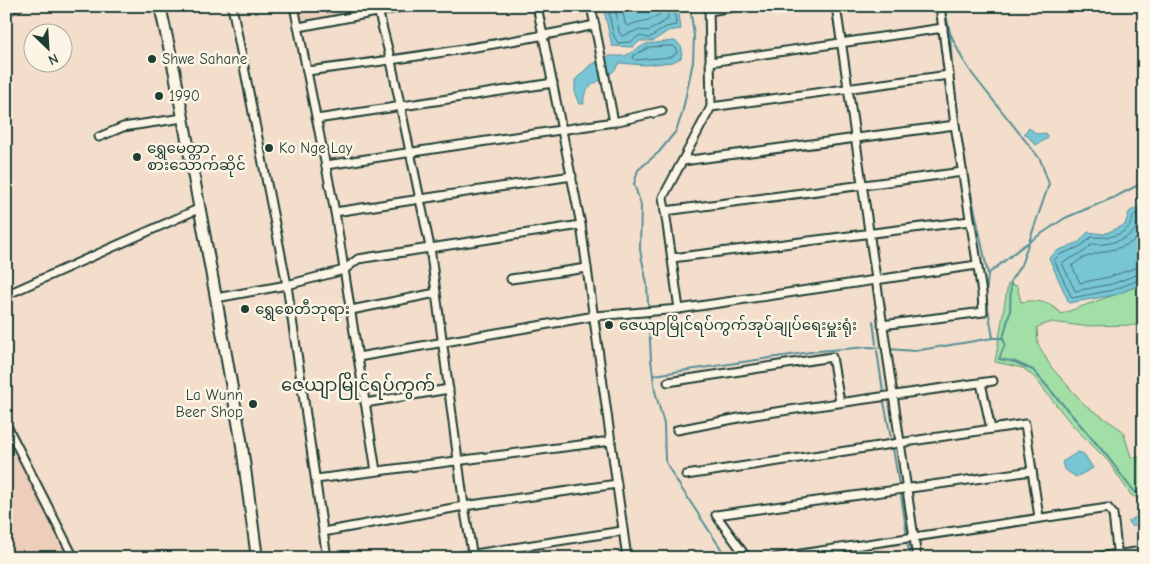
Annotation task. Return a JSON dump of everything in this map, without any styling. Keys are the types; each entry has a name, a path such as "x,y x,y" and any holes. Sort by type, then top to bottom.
{"main road":[{"path":"160,6 183,118 241,439 257,558"}],"street":[{"path":"6,12 19,6"},
{"path":"232,6 287,285 327,558"},
{"path":"294,6 335,212 376,471"},
{"path":"299,27 378,8 408,6"},
{"path":"537,6 581,224 627,558"},
{"path":"591,6 614,122"},
{"path":"679,309 663,197 712,107 709,8 740,6"},
{"path":"836,6 917,558"},
{"path":"882,325 983,312 982,293 955,125 940,6"},
{"path":"378,8 430,247 472,556"},
{"path":"307,71 391,61 542,36 595,25"},
{"path":"710,62 943,28"},
{"path":"712,107 949,75"},
{"path":"317,119 400,105 553,84"},
{"path":"326,165 614,122 662,111"},
{"path":"99,137 122,127 183,118"},
{"path":"683,160 955,125"},
{"path":"665,211 963,172"},
{"path":"335,212 572,176"},
{"path":"6,295 198,209"},
{"path":"672,258 970,220"},
{"path":"216,298 287,285 344,270 358,259 581,224"},
{"path":"358,357 595,316 679,309 977,265"},
{"path":"510,279 587,268"},
{"path":"350,310 436,293"},
{"path":"668,382 832,357 840,402"},
{"path":"677,430 840,402 993,382"},
{"path":"981,384 990,429"},
{"path":"366,403 449,389"},
{"path":"6,424 74,558"},
{"path":"686,475 1025,424 1039,517"},
{"path":"316,479 611,441"},
{"path":"747,558 716,515 1032,471"},
{"path":"323,532 464,506 617,484"},
{"path":"774,558 815,555 913,537 1108,508 1114,514 1117,556"},
{"path":"449,558 472,556 622,531"},
{"path":"1089,558 1117,556 1144,551"}],"shaded area":[{"path":"297,6 370,6 370,8 300,24"},
{"path":"6,431 69,558 6,558"}],"green space":[{"path":"1008,284 1017,286 1021,302 1043,302 1061,314 1144,284 1144,325 1082,326 1052,322 1037,327 1038,344 1051,367 1085,405 1123,431 1131,457 1144,458 1144,501 1131,495 1108,461 1073,426 1034,377 1023,368 995,362"}],"water":[{"path":"603,6 678,6 681,29 668,31 653,41 640,41 633,47 612,46"},
{"path":"674,41 682,48 681,58 673,62 645,65 619,63 610,74 587,90 584,96 584,104 579,104 575,94 575,80 590,65 609,56 625,56 646,44"},
{"path":"1029,128 1037,134 1046,133 1048,138 1036,145 1024,133"},
{"path":"1144,204 1144,283 1115,295 1069,303 1049,258 1057,251 1079,242 1088,232 1104,234 1125,225 1129,212"},
{"path":"1078,452 1084,454 1093,468 1076,477 1064,469 1062,462"},
{"path":"1142,513 1144,521 1132,527 1128,522"}],"waterway":[{"path":"690,6 694,36 693,62 682,114 676,131 659,152 638,170 634,184 641,205 640,250 647,284 651,360 655,391 664,424 665,460 727,558"},
{"path":"944,6 950,33 962,58 973,75 1040,159 1049,184 1021,265 1011,280 1010,312 1003,338"},
{"path":"950,33 952,67 963,155"},
{"path":"965,164 988,274 986,297 993,338 1003,338 1005,344 999,359 1015,362 1033,370 1108,457 1128,484 1137,494 1144,497"},
{"path":"988,274 1023,246 1065,218 1115,197 1144,182"},
{"path":"873,321 876,344"},
{"path":"889,349 914,351 993,338"},
{"path":"654,375 818,351 868,347 884,348"},
{"path":"877,351 883,391"},
{"path":"884,402 891,438"},
{"path":"893,448 899,485"},
{"path":"901,495 907,535"},
{"path":"907,540 910,558"}],"place":[{"name":"Shwe Sahane","path":"152,59"},
{"name":"1990","path":"159,96"},
{"name":"Ko Nge Lay","path":"269,148"},
{"name":"ရွှေမေတ္တာ စားသောက်ဆိုင်","path":"137,157"},
{"name":"ရွှေစေတီဘုရား","path":"245,309"},
{"name":"ဇေယျာမြိုင်ရပ်ကွက်အုပ်ချုပ်ရေးမှူးရုံး","path":"609,325"},
{"name":"La Wunn Beer Shop","path":"253,404"}],"district":[{"name":"ဇေယျာမြိုင်ရပ်ကွက်","path":"358,385"}]}
